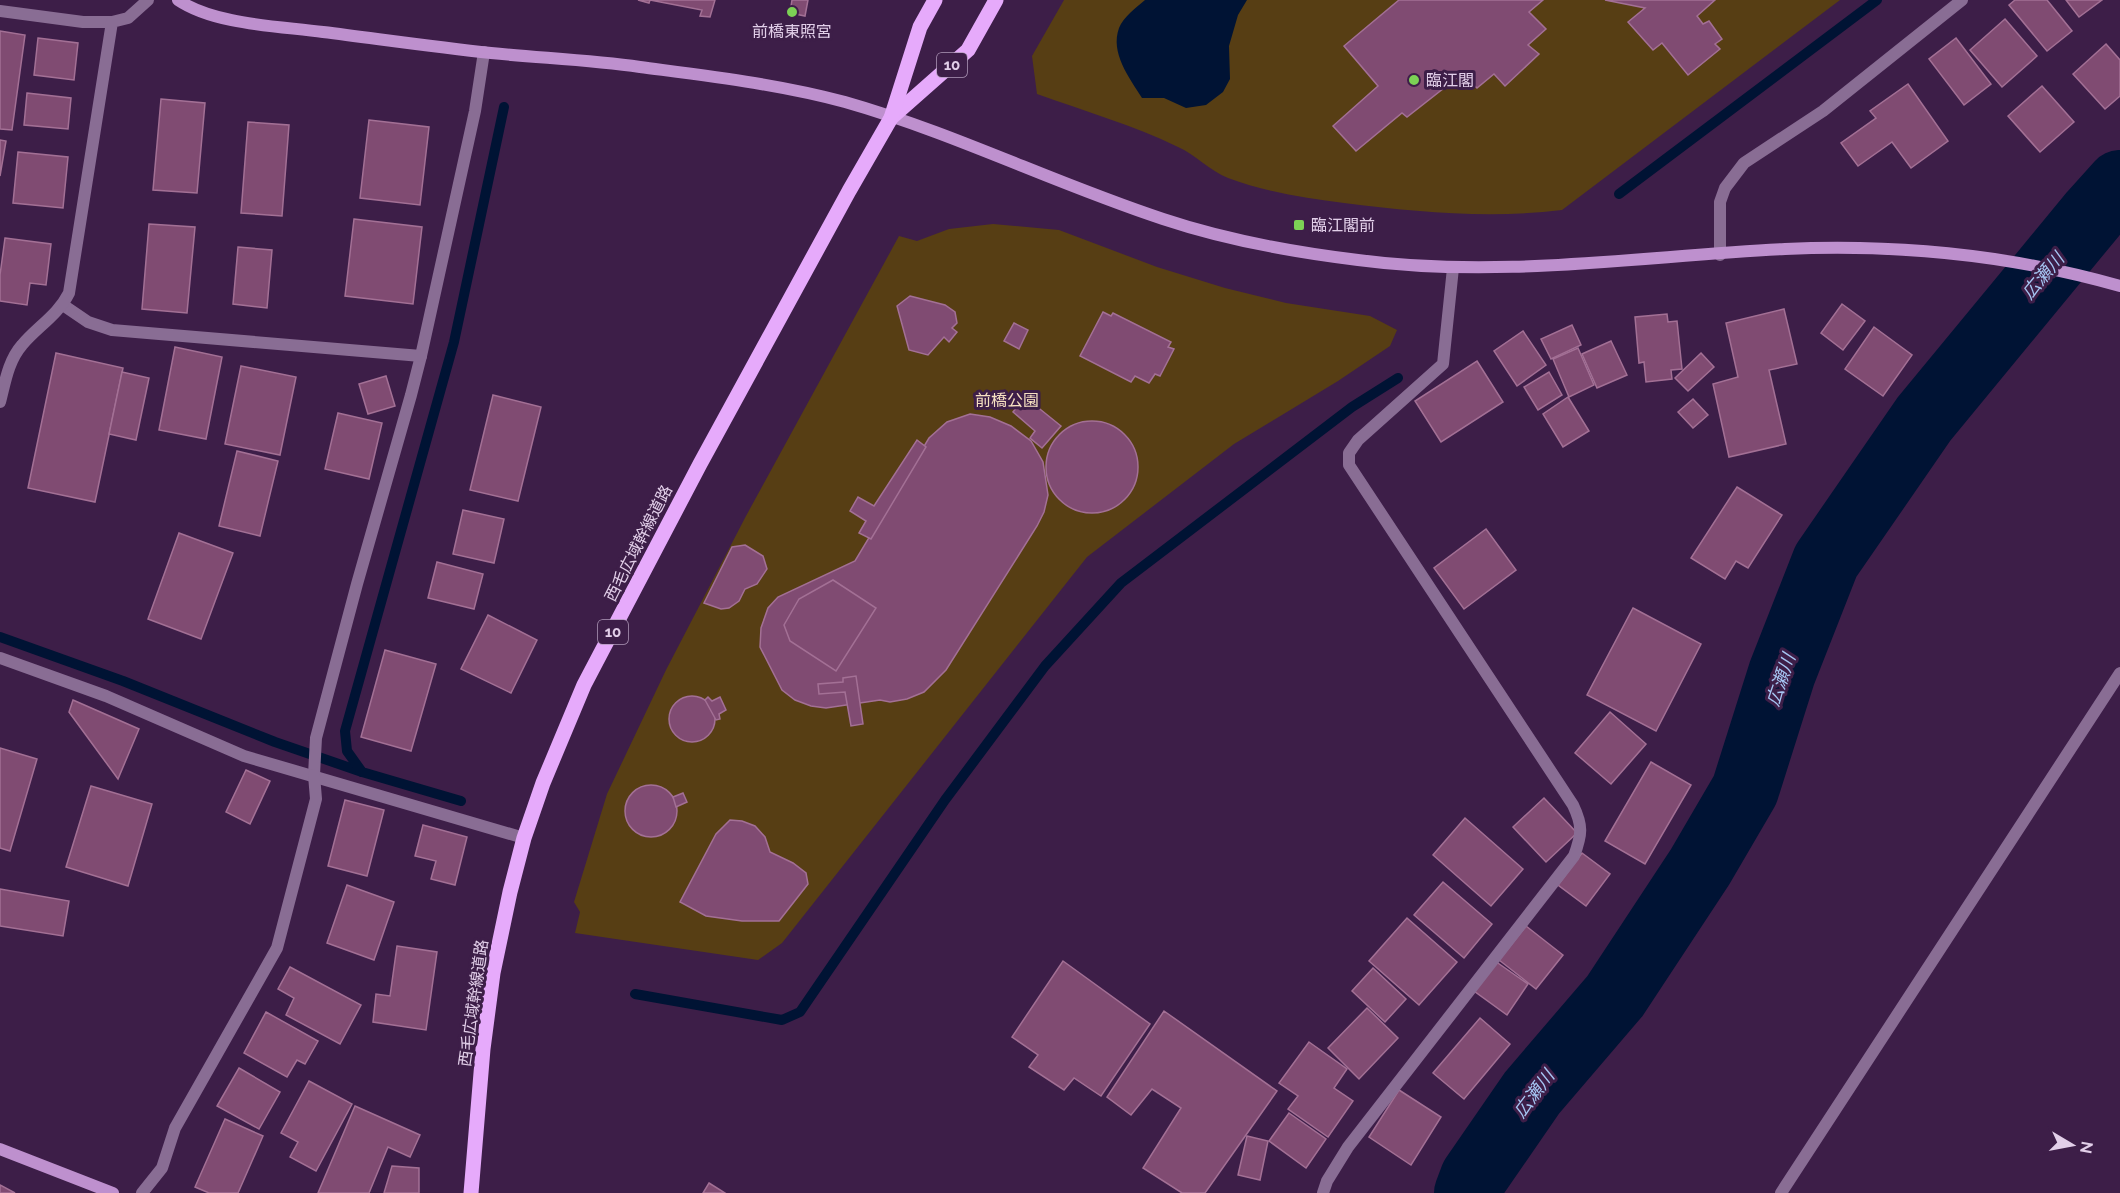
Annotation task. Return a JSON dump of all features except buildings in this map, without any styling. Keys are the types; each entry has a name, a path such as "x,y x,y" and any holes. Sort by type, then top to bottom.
{"main road":[{"name":"西毛広域幹線道路","path":"471,1193 483,1049 493,973 524,838 546,774 584,685 700,464 891,118 920,27 935,0"},
{"name":"西毛広域幹線道路","path":"891,118 968,50 996,0"}],"street":[{"path":"0,11 83,22 112,22 128,18 148,0"},
{"path":"178,0 194,9 257,24 484,52 636,66 783,87 850,104 967,143 1163,219 1219,236 1342,258 1453,268 1720,255 1780,249 1920,250 1987,257 2120,286"},
{"path":"1720,255 1720,202 1725,188 1744,163 1823,111 1962,0"},
{"path":"1,395 10,366 22,345 63,305 73,280 112,22"},
{"path":"142,1193 162,1168 175,1128 277,948 316,799 314,775 316,738 421,356 475,111 484,52"},
{"path":"1323,1193 1348,1147 1574,856 1581,838 1581,821 1573,805 1349,465 1349,453 1358,440 1443,363 1453,268"},
{"path":"63,305 88,322 112,330 421,356"},
{"path":"0,658 106,696 244,756 524,838"},
{"path":"1781,1193 2120,673"},
{"path":"0,1149 113,1193"}],"green space":[{"path":"1064,0 1840,0 1562,210 1480,214 1425,212 1329,201 1256,187 1221,175 1185,150 1161,139 1037,94 1032,56"},
{"name":"前橋公園","path":"993,224 1059,230 1157,267 1225,288 1286,303 1370,316 1397,330 1390,346 1338,381 1234,444 1087,557 782,943 758,960 575,933 580,912 574,902 607,794 666,670 746,516 899,236 917,241 949,229"}],"water":[{"path":"1145,0 1247,0 1238,15 1229,46 1230,79 1223,92 1206,105 1186,108 1164,98 1142,98 1127,73 1117,47 1119,28 1127,16"}],"waterway":[{"path":"1619,194 1877,0"},
{"path":"461,801 362,772 347,751 345,731 454,342 504,107"},
{"name":"広瀬川","path":"1468,1193 1474,1177 1532,1093 1615,996 1700,867 1745,790 1782,673 1826,561 1924,419 2120,184"},
{"path":"635,994 782,1020 800,1012 945,800 1045,666 1121,583 1352,407 1398,378"},
{"path":"0,637 123,681 275,742 362,772"}],"place":[{"name":"前橋東照宮","path":"792,12"},
{"name":"臨江閣","path":"1414,80"},
{"name":"臨江閣前","path":"1299,225"}]}
